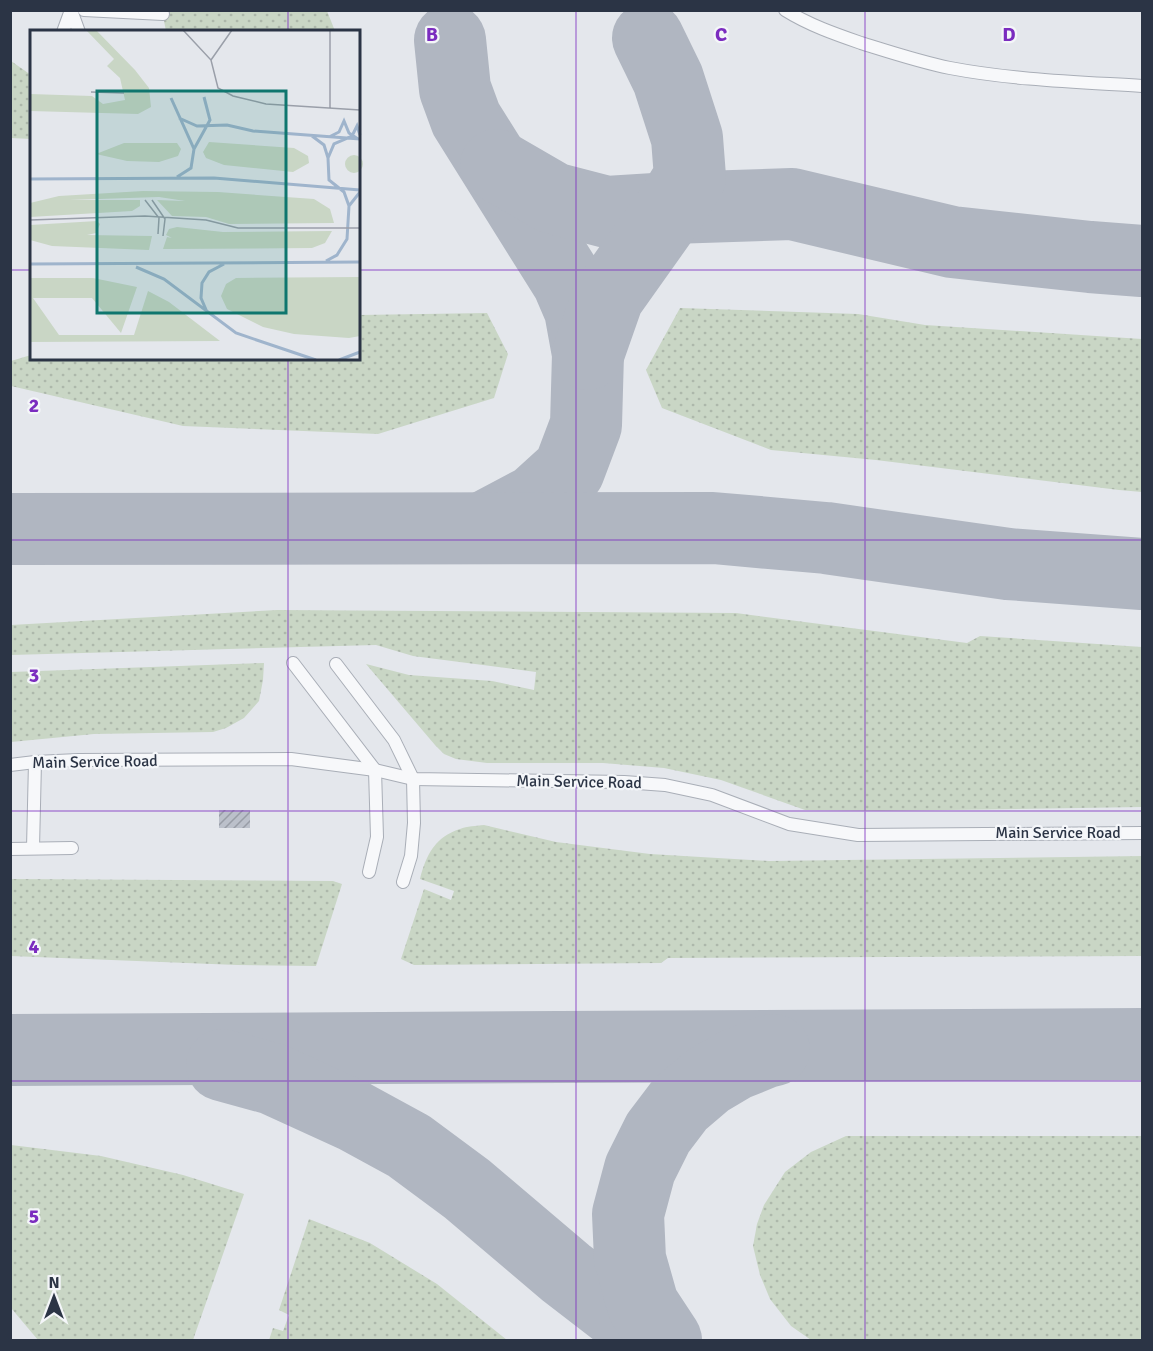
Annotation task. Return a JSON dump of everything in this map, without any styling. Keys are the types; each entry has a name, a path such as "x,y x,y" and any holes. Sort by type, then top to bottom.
{"lane":[{"path":"64,30 71,10"},
{"path":"71,10 78,30"},
{"path":"84,10 163,14"},
{"path":"786,10 825,31 882,50 950,68 1026,79 1143,86"},
{"path":"293,663 375,770 377,837 369,872"},
{"path":"336,664 394,740 413,779 414,823 411,856 403,882"},
{"name":"Main Service Road","path":"10,765 90,760 291,759 375,770 413,779 624,782 665,785 712,795 789,824 858,835 1143,833"},
{"path":"33,848 35,762"},
{"path":"10,849 72,848"}],"green space":[{"path":"162,11 327,11 335,30 166,30"},
{"path":"11,61 30,74 30,139 11,138"},
{"path":"680,308 858,314 925,325 1142,339 1142,492 876,460 771,450 662,408 646,370"},
{"path":"487,313 508,354 494,398 378,434 183,426 11,386 11,361 30,355 30,360 360,360 360,315"},
{"path":"277,610 736,613 967,643 980,636 1142,647 1142,807 805,810 721,780 664,768 603,763 487,763 456,759 444,754 435,745 366,664 409,675 492,681 534,690 536,672 413,656 376,645 11,655 11,625"},
{"path":"264,663 259,701 244,718 226,728 213,732 94,734 11,742 11,672"},
{"path":"484,825 556,842 650,854 769,861 1142,856 1142,956 668,958 661,963 414,965 401,959 424,889 451,900 454,891 420,879 425,862 433,848 451,832"},
{"path":"11,879 333,881 342,884 316,966 237,965 11,956"},
{"path":"846,1136 1142,1136 1142,1340 811,1340 791,1326 770,1299 760,1275 753,1246 757,1224 764,1205 785,1172 811,1152"},
{"path":"11,1145 101,1156 183,1175 244,1194 193,1340 38,1340 11,1308"},
{"path":"309,1219 370,1243 437,1284 507,1340 269,1340 273,1328 283,1331 289,1315 279,1310"}],"building":[{"path":"219,810 250,810 250,828 219,828"}],"taxiway":[{"path":"588,354 608,297 669,211 690,177 687,138 668,79 648,38"},
{"path":"450,40 455,89 466,119 568,282 580,310 588,354 586,425 569,470 536,500 483,528"},
{"path":"496,165 553,198 607,212 792,204 952,242 1142,261"},
{"path":"10,529 713,528 826,538 1008,564 1142,574"},
{"path":"10,1050 1142,1044"},
{"path":"666,1340 643,1305 630,1259 628,1214 640,1169 658,1133 680,1104 707,1081 734,1065 774,1050"},
{"path":"222,1065 273,1079 354,1116 409,1146 467,1189 566,1273 653,1340"}]}
